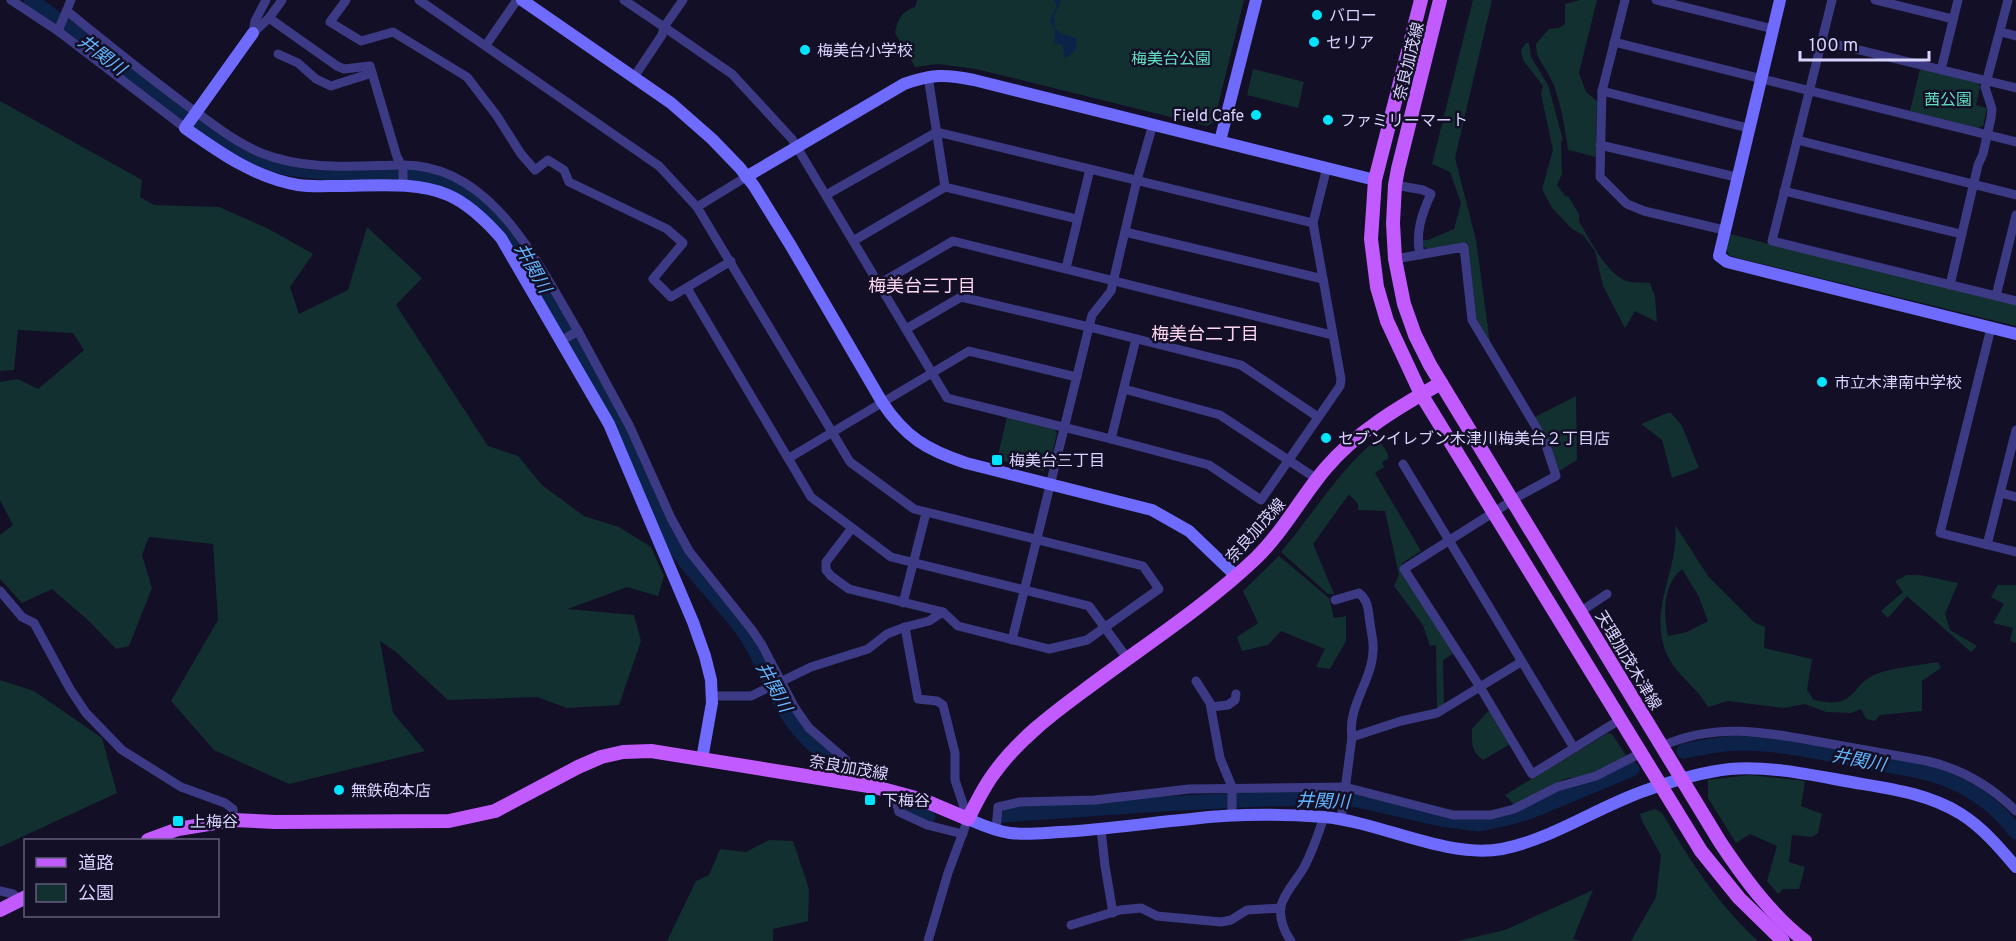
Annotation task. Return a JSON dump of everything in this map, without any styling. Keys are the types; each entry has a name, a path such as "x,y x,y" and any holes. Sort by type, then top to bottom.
{"main road":[{"name":"奈良加茂線","path":"1421,0 1375,180 1371,239 1377,287 1390,329 1421,394"},
{"name":"奈良加茂線","path":"150,839 178,829 233,820 275,822 449,821 495,811 578,766 601,757 623,752 651,751 850,783 898,793 923,800 968,819 995,771 1052,715 1217,593 1256,558 1275,537 1317,479 1354,440 1441,383 1422,350 1409,320 1400,289 1393,223 1395,184 1440,0"},
{"name":"天理加茂木津線","path":"1441,383 1738,870 1782,920 1805,941"},
{"path":"1421,394 1713,867 1754,914 1783,941"},
{"path":"0,910 23,899"}],"street":[{"path":"12,0 58,31 185,128 245,167 277,180 300,185 403,174 413,165 446,173 474,189 494,205 533,256 571,335 705,656 711,680 711,696 702,759"},
{"path":"58,31 71,0"},
{"path":"185,128 253,33 269,18 282,0"},
{"path":"346,0 330,22 361,41 393,33 467,77 497,116 521,154 535,170 548,160 564,170 569,182 667,229 683,243 653,279 671,297 731,261"},
{"path":"419,0 659,166 697,207 850,462 914,509 1143,567 1159,589 1087,640 1048,649 958,626 943,612 849,589 831,576 826,570 826,562 852,528"},
{"path":"486,45 517,0"},
{"path":"522,0 671,103 712,139 746,177 791,246 892,418 907,434 940,455 1138,505 1165,516 1201,540 1236,576"},
{"path":"624,0 732,74 797,147 947,398 1209,465 1261,500 1340,386 1341,379 1314,223 1327,167"},
{"path":"638,71 683,0"},
{"path":"1220,141 1256,0"},
{"path":"1625,0 1602,92 1600,177 1628,204 1644,211 1724,230"},
{"path":"1656,0 1773,29"},
{"path":"1780,0 1719,255 1728,262 2016,334"},
{"path":"1832,0 1772,241 2016,301"},
{"path":"1875,0 1953,19"},
{"path":"1941,70 1958,0"},
{"path":"1950,285 1992,109 1985,87 2008,0"},
{"path":"253,33 255,21 264,1"},
{"path":"67,11 235,141 263,154 292,162 403,174 428,189 448,195 487,222 571,335 630,427 688,551 752,630 795,708 809,728 846,760 850,783"},
{"path":"269,18 337,66 344,69 370,66 403,174"},
{"path":"2001,32 2016,36"},
{"path":"1822,41 2016,88"},
{"path":"1614,42 2016,142"},
{"path":"278,54 298,63 316,79 331,86 372,72"},
{"path":"697,207 904,84 928,76 953,76 974,80 1375,180"},
{"path":"928,76 945,187"},
{"path":"1602,92 1748,128"},
{"path":"1012,640 1089,327 1095,310 1109,294 1137,180 1154,124"},
{"path":"826,195 937,132 1314,223"},
{"path":"1797,140 2016,195"},
{"path":"1600,145 1736,177"},
{"path":"1066,268 1090,169"},
{"path":"1395,184 1431,194 1423,212 1417,241 1420,255"},
{"path":"853,241 945,187 1077,219"},
{"path":"1784,191 1961,234"},
{"path":"1996,296 2012,247 2016,215"},
{"path":"1125,232 1323,279"},
{"path":"879,284 953,241 1332,334"},
{"path":"1395,258 1464,247 1472,320 1545,442 1556,476 1404,568 1532,774 1620,718"},
{"path":"687,288 811,498 891,557 1089,606 1127,658"},
{"path":"906,329 961,297 1241,365 1318,417"},
{"path":"1991,328 1940,533 2016,552"},
{"path":"1111,439 1136,339"},
{"path":"789,458 969,351 1077,377"},
{"path":"1124,389 1220,415 1317,479"},
{"path":"1987,545 2016,430"},
{"path":"1403,464 1574,748"},
{"path":"2001,493 2016,497"},
{"path":"903,603 926,513"},
{"path":"0,591 22,617 34,623 70,689 86,713 122,750 181,787 225,803 233,809 233,820"},
{"path":"1335,600 1359,593 1367,603 1373,652 1350,728 1352,738 1342,815"},
{"path":"1580,612 1607,594"},
{"path":"711,696 751,696 811,667 868,649 887,634 928,621 943,612"},
{"path":"905,627 918,699 938,701 943,705 955,753 955,780 968,819 948,873 928,941"},
{"path":"1352,738 1401,721 1437,713 1521,662"},
{"path":"1196,681 1211,707 1220,758 1232,787 1232,811"},
{"path":"1211,707 1228,705 1235,700 1236,694"},
{"path":"1662,746 1678,739 1710,732 1745,730 1927,761 1950,767 1972,777 1992,789 2016,811"},
{"path":"996,830 998,807 1020,802 1095,800 1189,789 1232,787 1345,787 1453,815 1491,815 1514,809 1557,787 1596,776 1641,753"},
{"path":"968,819 996,830 1026,834 1101,829 1232,811 1324,817 1342,815 1460,849 1501,849 1527,842 1661,785 1714,771 1766,769 1926,797 1954,810 1981,828 2016,867"},
{"path":"898,793 899,812 927,825 963,834"},
{"path":"1291,941 1282,924 1281,908 1316,843 1324,817"},
{"path":"1101,829 1113,913"},
{"path":"0,891 23,899"},
{"path":"1071,926 1113,913 1140,908 1157,916 1221,921 1231,920 1247,910 1281,908"}],"green space":[{"name":"梅美台公園","path":"917,0 1244,0 1214,122 1207,126 976,69 938,64 915,67 895,33 901,17 906,11 915,7"},
{"path":"1473,0 1492,0 1455,158 1476,240 1490,343 1476,317 1468,243 1427,249 1420,240 1428,240 1454,229 1461,203 1450,172 1432,164"},
{"path":"1580,0 1597,0 1579,73 1586,92 1597,101 1596,157 1568,150 1557,94 1536,50 1536,44 1549,29 1559,28 1565,24 1565,4"},
{"path":"1526,43 1529,43 1531,57 1548,85 1563,140 1561,142 1562,174 1557,185 1566,197 1568,196 1579,214 1579,221 1607,266 1623,279 1650,283 1655,297 1657,322 1635,311 1625,328 1603,286 1595,251 1583,235 1572,229 1552,208 1542,189 1553,150 1541,94 1543,86 1523,60 1521,50"},
{"path":"1253,69 1304,82 1298,108 1247,95"},
{"name":"茜公園","path":"1920,69 1978,83 1980,87 1976,105 1987,108 1983,126 1978,128 1910,111"},
{"path":"0,101 142,180 140,197 154,205 219,207 267,228 313,254 290,287 299,314 348,290 367,227 422,278 396,305 488,446 518,456 542,485 584,516 619,527 651,547 664,576 658,596 627,587 568,609 634,615 641,641 619,705 567,708 537,697 448,700 396,652 380,641 393,713 425,751 289,784 214,750 171,701 218,620 213,544 149,537 142,555 152,588 129,646 116,649 89,621 52,589 22,603 0,579 0,535 13,525 0,500 0,382 18,379 38,389 84,350 73,333 18,330 14,370 0,371"},
{"path":"1730,234 2016,305 2016,326 1730,256 1726,249"},
{"path":"1576,396 1577,460 1559,471 1550,442 1535,417"},
{"path":"1671,413 1682,426 1699,468 1672,478 1662,440 1641,424"},
{"path":"1007,417 1054,429 1057,433 1049,467 1043,471 997,459"},
{"path":"1378,438 1388,454 1388,459 1382,462 1384,467 1375,473 1421,551 1401,564 1454,653 1443,660 1444,705 1437,709 1436,645 1430,646 1423,625 1394,586 1399,575 1385,511 1358,510 1358,504 1349,494 1313,544 1334,594 1328,594 1281,552 1339,478"},
{"path":"1675,525 1708,576 1755,623 1765,627 1764,648 1812,659 1807,690 1814,700 1839,702 1847,699 1871,677 1882,672 1938,662 1941,668 1922,681 1922,711 1880,715 1875,721 1866,719 1861,709 1851,713 1826,712 1805,704 1784,708 1728,701 1708,707 1672,664 1662,639 1662,606 1675,542","holes":["1682,569 1699,597 1708,621 1687,632 1668,636 1665,618 1666,600 1671,583"]},
{"path":"1279,556 1329,598 1334,618 1346,616 1346,641 1330,669 1316,667 1325,649 1281,631 1268,645 1242,651 1237,637 1258,623 1243,591"},
{"path":"1907,575 1920,575 1958,583 1945,614 1950,630 1977,646 1971,652 1907,596 1888,618 1881,611 1903,592 1895,581"},
{"path":"1998,585 2016,585 2016,643 2010,641 2013,628 1993,623 2004,604 1991,597"},
{"path":"0,680 34,691 102,738 117,793 0,847"},
{"path":"1489,710 1510,744 1483,760 1474,750 1472,729"},
{"path":"1608,733 1612,734 1627,757 1588,775 1564,779 1515,806 1505,795"},
{"path":"1750,775 1805,781 1801,806 1822,814 1818,833 1812,837 1792,835 1789,862 1805,867 1799,889 1783,889 1778,894 1767,881 1777,846 1750,834 1736,843 1708,798 1708,780"},
{"path":"1655,809 1662,813 1717,897 1758,941 1631,941 1656,897 1661,855 1640,814"},
{"path":"769,840 793,841 809,889 808,921 773,929 773,941 667,941 696,881 709,875 720,849 746,852"},
{"path":"1593,890 1573,939 1582,941 1458,941 1505,930"}],"water":[{"path":"1053,0 1061,0 1054,17 1055,28 1062,34 1076,38 1077,48 1067,58 1064,57 1063,45 1054,44 1055,31 1050,21 1057,5"}],"waterway":[{"name":"井関川","path":"31,0 177,109 221,138 267,162 287,168 321,172 348,174 393,172 428,177 457,187 496,214 509,227 595,375 674,546 744,632 790,719 803,735 842,770"},
{"name":"井関川","path":"1684,751 1743,743 1775,745 1922,771 1951,781 1979,796 1995,809 2016,832"},
{"name":"井関川","path":"1003,815 1161,804 1333,798 1358,800 1441,819 1479,824 1531,811 1632,769"},
{"name":"井関川","path":"910,811 928,817"}],"place":[{"name":"バロー","path":"1317,15"},
{"name":"セリア","path":"1314,42"},
{"name":"梅美台小学校","path":"805,50"},
{"name":"Field Cafe","path":"1256,115"},
{"name":"ファミリーマート","path":"1328,120"},
{"name":"市立木津南中学校","path":"1822,382"},
{"name":"セブンイレブン木津川梅美台２丁目店","path":"1326,438"},
{"name":"梅美台三丁目","path":"997,460"},
{"name":"無鉄砲本店","path":"339,790"},
{"name":"下梅谷","path":"870,800"},
{"name":"上梅谷","path":"178,821"}],"district":[{"name":"梅美台三丁目","path":"922,286"},
{"name":"梅美台二丁目","path":"1205,334"}]}
